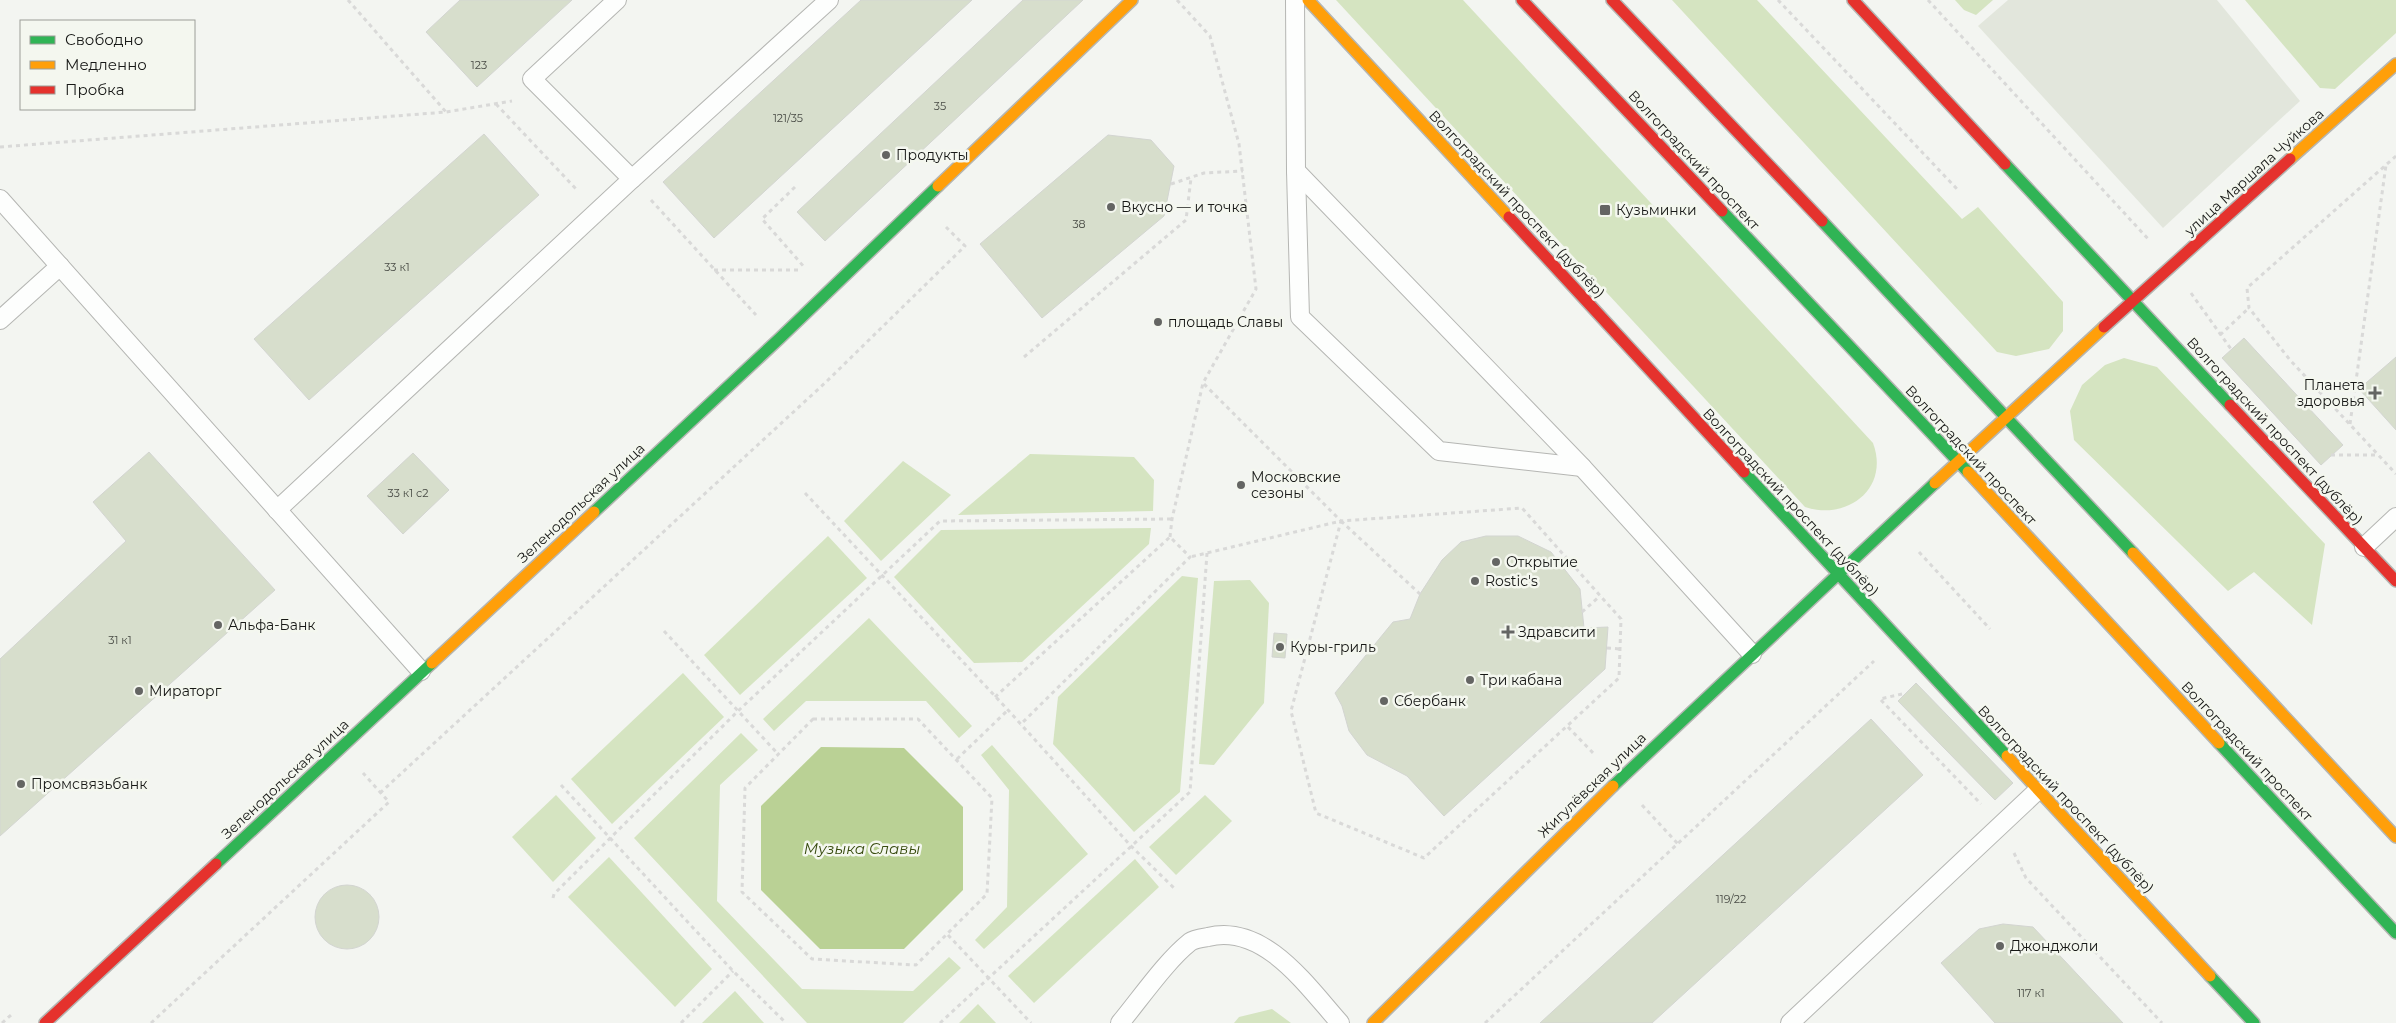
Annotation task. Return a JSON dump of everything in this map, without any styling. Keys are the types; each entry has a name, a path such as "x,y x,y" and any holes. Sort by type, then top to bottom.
{"street":[{"name":"Зеленодольская улица","path":"45,1023 780,338 1132,0"},
{"name":"Волгоградский проспект (дублёр)","path":"1308,0 2037,791 2254,1023"},
{"name":"Волгоградский проспект","path":"1522,0 1958,462 2396,933"},
{"path":"1612,0 2006,416 2396,837"},
{"name":"Волгоградский проспект (дублёр)","path":"1853,0 2132,302 2396,581"},
{"name":"улица Маршала Чуйкова","path":"2006,416 2396,64"},
{"name":"Жигулёвская улица","path":"1373,1023 1657,742 2006,416"}],"lane":[{"path":"618,0 532,79 632,179"},
{"path":"277,510 632,179 829,0"},
{"path":"1295,0 1296,171 1300,316 1439,451 1582,467"},
{"path":"1296,171 1582,467 1752,654"},
{"path":"0,199 421,671"},
{"path":"0,320 60,266"},
{"path":"2364,547 2396,517"},
{"path":"1790,1023 2037,791"},
{"path":"1120,1023 1152,983 1191,941 1222,933 1260,944 1291,968 1340,1023"}],"path":[{"path":"348,0 446,112"},
{"path":"1778,0 1958,189"},
{"path":"1928,0 2172,265 2231,349"},
{"path":"0,147 446,112 547,96"},
{"path":"496,104 598,212"},
{"path":"2396,156 2247,288 2249,308 2290,360 2396,474"},
{"path":"2350,424 2386,164"},
{"path":"1171,184 1204,174 1242,171"},
{"path":"1024,357 1186,220 1191,178"},
{"path":"632,179 714,270 780,338"},
{"path":"714,270 807,270 762,219 795,187"},
{"path":"151,1023 389,802 380,793 826,382 964,246 922,202"},
{"path":"2220,335 2249,308"},
{"path":"995,697 1170,537 1172,519 1203,383"},
{"path":"2331,455 2379,455"},
{"path":"805,493 881,577 1008,710 1131,846 1175,889"},
{"path":"553,898 554,894 738,711 940,521 1172,519"},
{"path":"1020,725 1190,557 1341,521"},
{"path":"1341,521 1420,594"},
{"path":"1341,521 1291,711 1316,813 1424,858 1568,726"},
{"path":"1170,537 1190,557"},
{"path":"940,1023 1190,792 1208,552"},
{"path":"1919,552 1990,629"},
{"path":"1582,612 1600,596"},
{"path":"664,631 778,754"},
{"path":"1607,648 1620,650"},
{"path":"1485,1023 1876,659"},
{"path":"1908,692 1880,699 2001,824 2026,878 2162,1023"},
{"path":"957,759 1008,710"},
{"path":"918,719 992,798 987,894 916,966 812,959 742,892 745,788 778,754 813,720 918,719"},
{"path":"561,785 733,971 786,1023"},
{"path":"948,934 1031,1023"},
{"path":"681,1023 733,971"}],"shaded area":[{"path":"1336,0 1463,0 1873,443 1877,460 1875,474 1870,487 1861,498 1849,505 1836,509 1821,510 1805,507"},
{"path":"1672,0 1757,0 1962,219 1978,207 2063,302 2063,331 2049,349 2016,356 1997,352"},
{"path":"1955,0 1993,0 1976,15 1964,10"},
{"path":"2008,0 2217,0 2300,101 2163,228 1978,26"},
{"path":"2245,0 2396,0 2396,33 2335,89 2320,88"},
{"path":"2124,358 2157,367 2325,544 2312,625 2254,572 2228,591 2074,440 2070,411 2082,385 2105,365"},
{"path":"1030,454 1134,457 1154,480 1153,511 958,515"},
{"path":"903,461 951,495 881,561 844,521"},
{"path":"1151,528 1149,544 1022,662 974,663 894,577 941,530"},
{"path":"828,536 867,578 740,695 704,655"},
{"path":"1182,576 1198,578 1180,792 1134,832 1053,744 1058,697"},
{"path":"1250,580 1269,603 1264,703 1214,765 1199,764 1214,581"},
{"path":"869,618 972,726 959,738 926,701 806,701 774,731 763,719"},
{"path":"683,673 724,717 612,824 571,779"},
{"path":"741,733 758,750 720,785 717,901 802,989 913,991 949,957 961,968 903,1023 807,1023 634,838"},
{"path":"992,745 1088,854 984,949 975,940 1007,907 1009,790 981,755"},
{"path":"556,795 596,838 553,882 512,837"},
{"path":"1205,795 1232,821 1176,875 1149,847"},
{"path":"609,857 712,969 675,1007 568,897"},
{"path":"1135,859 1159,887 1034,1003 1008,976"},
{"path":"735,991 764,1023 702,1023"},
{"path":"978,1004 996,1023 959,1023"},
{"path":"1272,1009 1291,1023 1234,1023 1239,1017"}],"water":[{"name":"Музыка Славы","path":"821,747 904,748 963,807 963,890 904,949 820,949 761,890 761,806"}],"building":[{"path":"460,0 572,0 477,87 426,32"},
{"path":"861,0 972,0 714,238 663,182"},
{"path":"1023,0 1083,0 825,241 797,212"},
{"path":"484,134 539,195 309,400 254,339"},
{"path":"1108,135 1151,140 1174,166 1164,216 1042,318 980,244"},
{"path":"2244,338 2343,445 2321,465 2222,358"},
{"path":"2396,357 2396,430 2359,389"},
{"path":"149,452 275,590 0,836 0,659 126,541 93,502"},
{"path":"413,453 449,490 403,534 367,496"},
{"name":"Три кабана","path":"1486,536 1518,536 1551,552 1580,589 1584,628 1608,627 1605,669 1444,816 1407,776 1367,755 1349,731 1342,706 1335,693 1393,622 1410,619 1420,594 1442,560 1461,542"},
{"path":"1274,633 1287,634 1285,658 1272,657"},
{"path":"1916,683 2013,783 1995,800 1898,701"},
{"path":"1871,719 1923,775 1652,1023 1540,1023"},
{"path":"347,885 359,888 370,894 376,905 379,917 376,929 370,940 359,946 347,949 335,946 324,940 318,929 315,917 318,905 324,894 335,888"},
{"path":"2003,924 2033,927 2123,1023 1995,1023 1941,963 1979,929"}],"traffic: fast":[{"path":"2005,164 2230,405"},
{"path":"594,512 780,338 938,186"},
{"path":"1722,211 1968,472"},
{"path":"1822,221 2133,553"},
{"path":"1744,472 2007,756"},
{"path":"1613,786 1935,483"},
{"path":"216,864 432,663"},
{"path":"2219,743 2396,933"},
{"path":"2210,976 2254,1023"}],"traffic: slow":[{"path":"938,186 1132,0"},
{"path":"1308,0 1509,217"},
{"path":"2290,159 2396,64"},
{"path":"1935,483 2104,327"},
{"path":"1968,472 2219,743"},
{"path":"432,663 594,512"},
{"path":"2133,553 2396,837"},
{"path":"2007,756 2210,976"},
{"path":"1373,1023 1613,786"}],"traffic: jam":[{"path":"1522,0 1722,211"},
{"path":"1612,0 1822,221"},
{"path":"1853,0 2005,164"},
{"path":"2104,327 2290,159"},
{"path":"1509,217 1744,472"},
{"path":"2230,405 2396,581"},
{"path":"45,1023 216,864"}],"place":[{"name":"Продукты","path":"886,155"},
{"name":"Вкусно — и точка","path":"1111,207"},
{"name":"Кузьминки","path":"1605,210"},
{"name":"площадь Славы","path":"1158,322"},
{"name":"Планета здоровья","path":"2375,393"},
{"name":"Московские сезоны","path":"1241,485"},
{"name":"Открытие","path":"1496,562"},
{"name":"Rostic's","path":"1475,581"},
{"name":"Альфа-Банк","path":"218,625"},
{"name":"Здравсити","path":"1508,632"},
{"name":"Куры-гриль","path":"1280,647"},
{"name":"Три кабана","path":"1470,680"},
{"name":"Мираторг","path":"139,691"},
{"name":"Сбербанк","path":"1384,701"},
{"name":"Промсвязьбанк","path":"21,784"},
{"name":"Джонджоли","path":"2000,946"}]}
